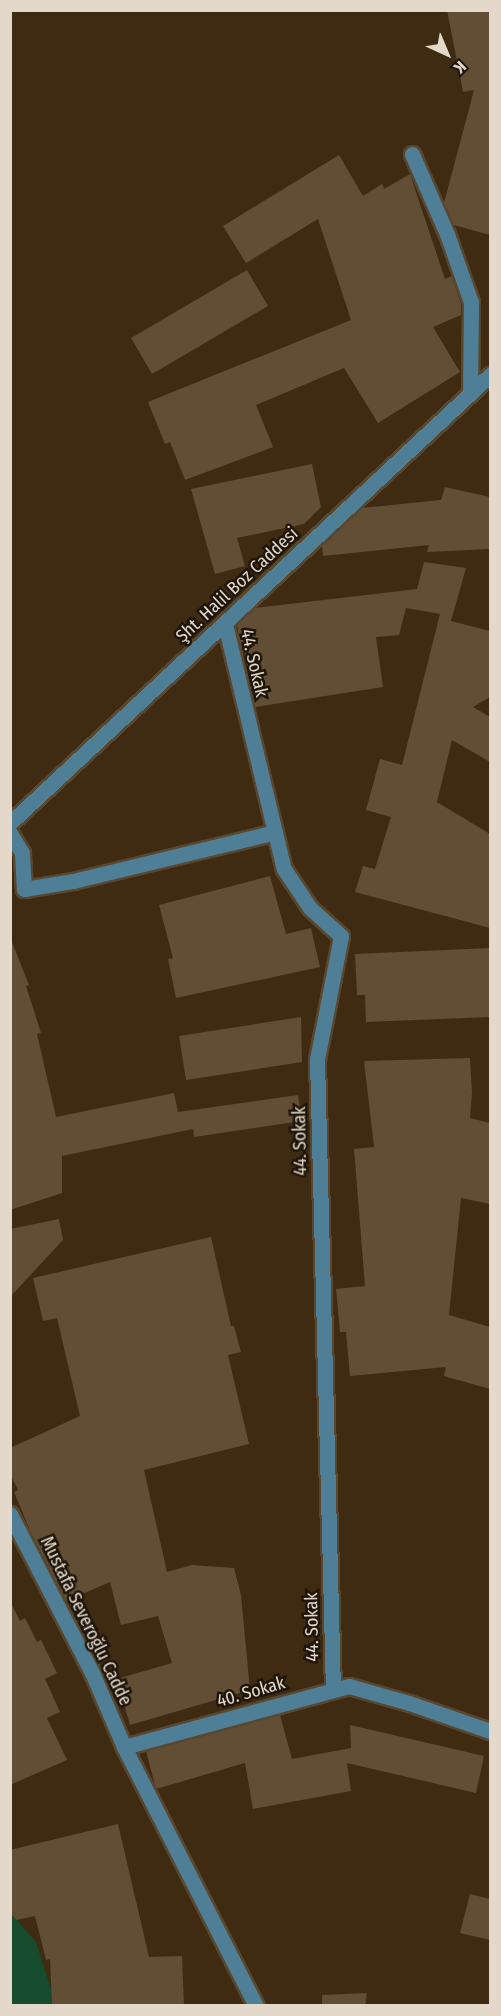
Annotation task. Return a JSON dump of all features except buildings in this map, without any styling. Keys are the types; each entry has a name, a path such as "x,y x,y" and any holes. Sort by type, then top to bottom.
{"street":[{"path":"412,154 447,234 471,302 471,393"},
{"name":"Şht. Halil Boz Caddesi","path":"10,823 490,375"},
{"name":"44. Sokak","path":"225,624 284,869 310,908 341,936 317,1059 333,1689"},
{"path":"10,833 22,853 24,889 73,881 275,832"},
{"name":"Mustafa Severoğlu Cadde","path":"10,1514 93,1675 124,1747 256,2006"},
{"name":"40. Sokak","path":"124,1747 349,1686 409,1703 490,1731"}],"green space":[{"path":"10,1912 36,1942 56,2005 11,2005"}]}
